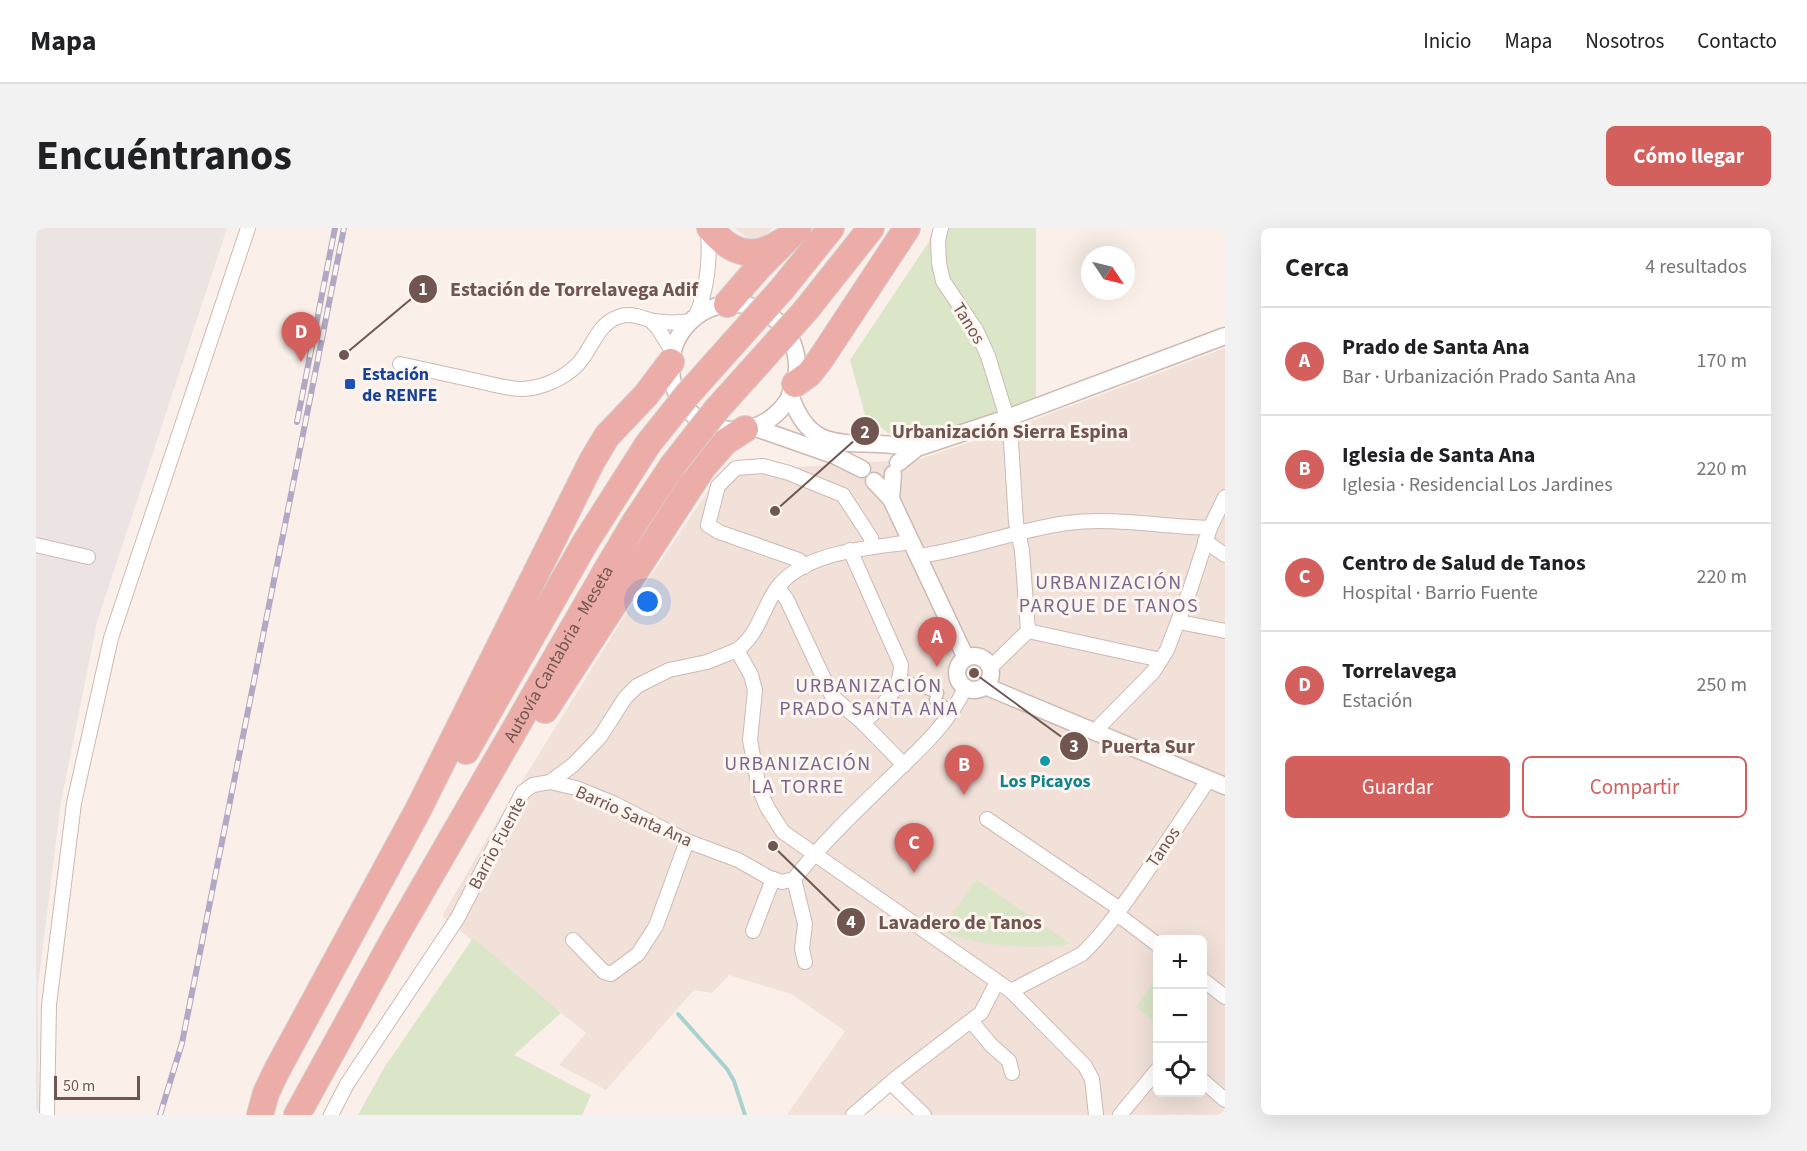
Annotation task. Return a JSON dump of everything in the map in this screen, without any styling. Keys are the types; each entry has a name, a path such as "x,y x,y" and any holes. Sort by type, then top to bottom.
{"highway":[{"path":"709,228 726,245 741,252 769,249 797,230"},
{"name":"Autovía Cantabria - Meseta","path":"261,1115 320,1004 607,506 648,444 688,394 782,289 831,228"},
{"name":"Autovía Cantabria - Meseta","path":"297,1115 324,1062 622,544 673,465 717,409 807,310 871,228"},
{"path":"793,389 820,360 907,228"},
{"path":"730,303 759,267 797,230"},
{"path":"261,1115 266,1093 277,1070 413,820 592,461 607,436 646,395 672,357"},
{"path":"372,980 418,914 506,770 703,467 725,442 749,428"}],"street":[{"path":"47,1115 49,1005 74,803 111,638 248,228"},
{"path":"709,228 708,282 693,319 679,335 672,357 672,380 678,398 693,416 722,429 749,428 836,456 868,475 886,480 917,448"},
{"name":"Tanos","path":"941,228 938,240 943,281 976,330 988,357 1007,418 1011,441 1018,534"},
{"path":"709,266 717,285 730,303"},
{"path":"400,364 510,388 532,388 558,379 574,369 585,356 600,330 620,316 633,315 651,321 669,323 693,319 716,306 730,303 753,307 764,312 789,336 796,359 793,389 803,422 819,435 836,442 917,448 1007,418 1225,336"},
{"path":"651,321 657,327 672,357"},
{"path":"749,428 775,414 793,389"},
{"path":"891,499 896,454 881,445 869,447 862,455 868,475 891,499 966,658"},
{"path":"804,567 799,560 719,532 708,525 718,486 735,468 763,466 843,495 871,538 872,547"},
{"path":"1094,732 1144,681 1161,660 1179,622 1207,535 1223,505"},
{"path":"1028,631 1022,550 1018,534 1058,525 1092,521 1132,522 1207,535 1225,555"},
{"name":"Barrio Santa Ana","path":"550,782 573,765 600,737 625,698 637,687 669,670 706,662 737,650 747,642 778,587 792,573 850,550 872,547 915,549 968,547 1018,534"},
{"path":"36,545 88,557"},
{"path":"850,550 900,659 900,679 891,696 863,723"},
{"path":"778,587 832,696 863,723 904,765"},
{"path":"1179,622 1225,631"},
{"path":"1028,631 1161,660"},
{"path":"990,668 1028,631"},
{"path":"737,650 751,675 755,690 750,740 759,788 783,832 1015,997 1085,1066 1092,1079 1096,1115"},
{"path":"978,656 990,668 990,678 985,686 977,690 965,688 958,680 957,670 966,658 978,656"},
{"path":"900,679 938,693 935,700 951,711"},
{"path":"985,686 1225,786"},
{"path":"753,931 773,879 782,882 794,879 813,854 930,738 965,688"},
{"name":"Tanos","path":"1015,997 1055,967 1082,954 1118,911 1209,779"},
{"name":"Barrio Santa Ana","path":"550,782 576,788 615,804 687,841 738,860 773,879"},
{"name":"Barrio Fuente","path":"331,1115 347,1084 457,919 523,792 533,785 550,782"},
{"path":"987,819 1118,911 1153,941"},
{"path":"573,940 603,972 611,974 638,954 656,926 687,841"},
{"path":"794,879 805,924 802,949 805,962"},
{"path":"853,1115 891,1083 972,1022 981,1013 997,982"},
{"path":"1207,982 1225,997"},
{"path":"972,1022 991,1045 1009,1061 1012,1073"},
{"path":"1120,1115 1153,1075"},
{"path":"891,1083 924,1115"},
{"path":"1207,1084 1225,1100"}],"shaded area":[{"path":"36,228 227,228 97,622 61,802 38,986 39,1115 36,1115"},
{"path":"735,228 773,228 760,242 747,238"},
{"path":"1225,348 1225,1115 914,1115 891,1092 865,1115 787,1115 845,1031 791,994 729,975 712,993 694,990 606,1090 559,1065 586,1033 442,916 498,820 635,599 721,472 920,459 1015,427"}],"green space":[{"path":"938,228 1036,228 1036,407 902,444 865,415 850,360"},
{"path":"976,879 1071,944 1038,947 1005,946 972,941 941,931"},
{"path":"473,938 561,1013 514,1055 591,1095 582,1115 358,1115 384,1068"},
{"path":"1153,983 1153,1021 1136,1007"}],"waterway":[{"path":"678,1014 727,1069 734,1081 745,1115"}],"railway":[{"path":"297,422 335,228"},
{"path":"160,1115 182,1043 344,228"}],"place":[{"name":"Estación de Torrelavega Adif","path":"344,355"},
{"name":"Torrelavega","path":"301,362"},
{"name":"Estación de RENFE","path":"350,384"},
{"name":"Urbanización Sierra Espina","path":"775,511"},
{"name":"Prado de Santa Ana","path":"937,667"},
{"name":"Puerta Sur","path":"974,673"},
{"name":"Los Picayos","path":"1045,761"},
{"name":"Iglesia de Santa Ana","path":"964,795"},
{"name":"Lavadero de Tanos","path":"773,846"},
{"name":"Centro de Salud de Tanos","path":"914,873"}],"district":[{"name":"URBANIZACIÓN PARQUE DE TANOS","path":"1109,594"},
{"name":"URBANIZACIÓN PRADO SANTA ANA","path":"869,696"},
{"name":"URBANIZACIÓN LA TORRE","path":"798,774"}]}
